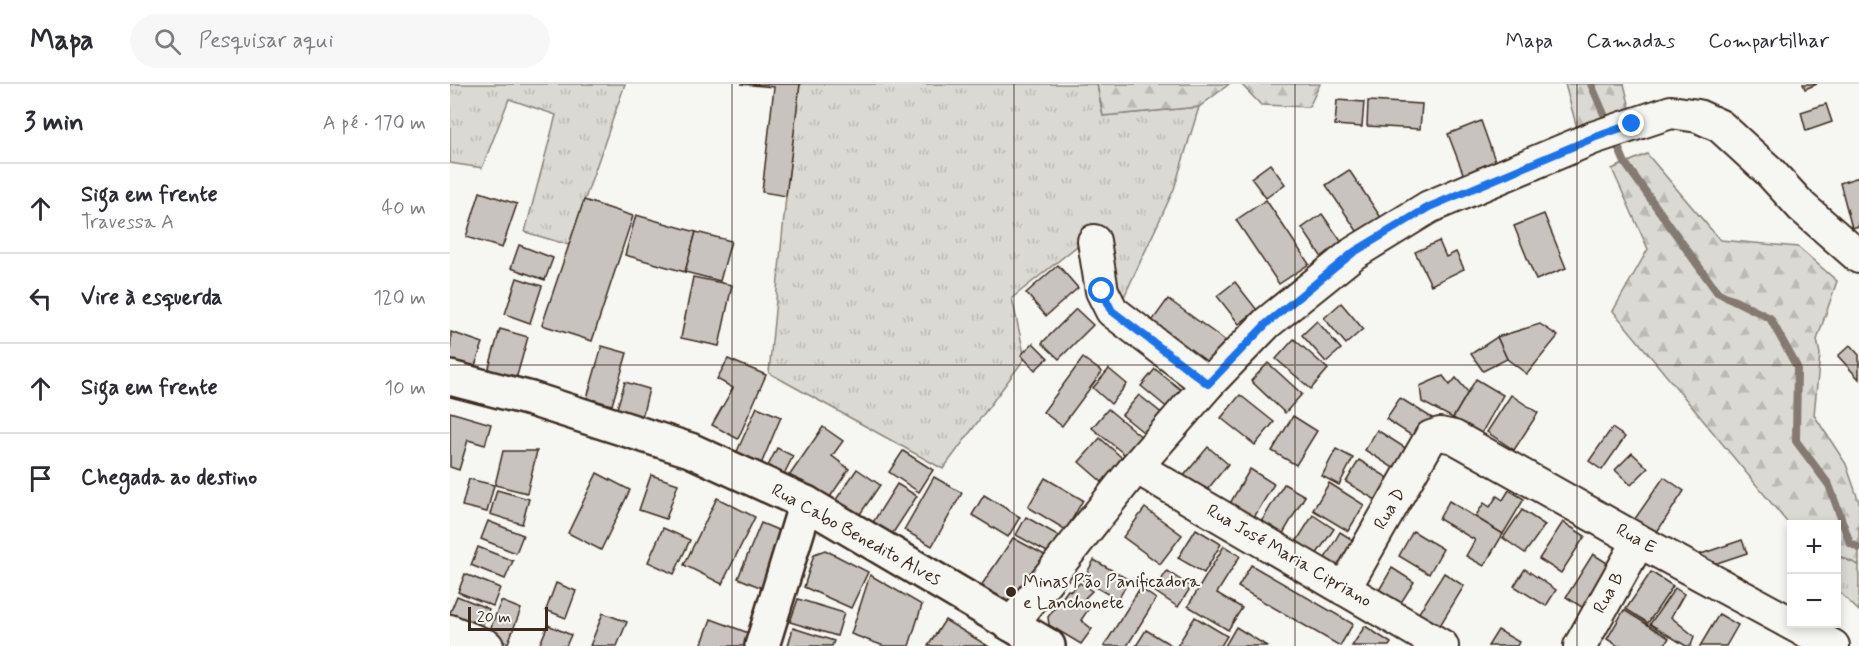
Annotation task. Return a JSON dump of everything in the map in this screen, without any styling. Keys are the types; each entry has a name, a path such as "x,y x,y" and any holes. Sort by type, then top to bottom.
{"main road":[{"name":"Rua Cabo Benedito Alves","path":"450,378 562,408 690,450 806,502 1048,646"},
{"path":"762,646 806,502"}],"street":[{"path":"1011,625 1136,467 1208,384 1267,323 1354,252 1429,207 1593,138 1671,112 1698,116 1720,126 1769,171 1802,207 1859,257"},
{"path":"1094,241 1102,291 1112,311 1208,384"},
{"name":"Rua E","path":"1440,434 1454,437 1638,541 1833,646"},
{"name":"Rua D","path":"1344,589 1431,437 1440,434"},
{"name":"Rua José Maria Cipriano","path":"1136,467 1442,646"},
{"name":"Rua B","path":"1580,646 1638,541"},
{"path":"450,631 487,646"}],"green space":[{"path":"450,84 625,84 569,245 525,232 556,115 509,99 482,168 450,163"},
{"path":"800,84 1097,84 1103,116 1199,107 1174,189 1117,312 1105,228 1091,235 1012,298 1025,358 943,469 769,373 786,196"},
{"path":"1097,84 1229,84 1199,107 1103,116"},
{"path":"1241,84 1320,84 1309,107 1261,105"},
{"path":"1565,84 1624,84 1630,108 1607,121 1578,132"},
{"path":"1647,154 1720,240 1798,247 1837,281 1817,340 1820,354 1814,415 1846,464 1859,502 1859,565 1841,557 1841,520 1787,520 1787,522 1613,311 1648,249 1612,169"},
{"path":"1841,557 1859,565 1859,611 1841,594"}],"building":[{"path":"741,84 800,84 786,196 762,192 774,87"},
{"path":"1803,84 1817,84 1805,89"},
{"path":"1337,100 1364,102 1362,127 1335,125"},
{"path":"1368,101 1422,104 1420,129 1367,126"},
{"path":"1826,104 1832,122 1806,131 1801,112"},
{"path":"1481,121 1497,166 1466,181 1448,134"},
{"path":"1270,164 1285,184 1266,198 1251,178"},
{"path":"1349,170 1384,222 1361,237 1326,185"},
{"path":"1859,177 1859,226 1852,228 1840,183"},
{"path":"480,192 517,204 502,248 466,237"},
{"path":"584,200 633,216 592,341 542,325"},
{"path":"1266,200 1309,264 1279,284 1236,220"},
{"path":"1322,214 1348,251 1327,265 1302,228"},
{"path":"1544,214 1566,268 1536,280 1514,226"},
{"path":"636,215 696,232 685,272 625,255"},
{"path":"696,232 731,241 720,281 685,272"},
{"path":"1439,241 1446,257 1456,252 1464,269 1431,285 1415,252"},
{"path":"519,245 553,258 545,280 511,268"},
{"path":"1058,265 1078,288 1046,316 1026,293"},
{"path":"693,277 732,285 719,346 681,338"},
{"path":"517,278 542,286 530,323 505,314"},
{"path":"1235,282 1257,310 1239,324 1217,296"},
{"path":"1168,299 1227,342 1205,372 1147,328"},
{"path":"1341,303 1363,329 1346,344 1324,318"},
{"path":"1076,309 1093,325 1059,359 1042,343"},
{"path":"1317,321 1341,349 1326,362 1302,335"},
{"path":"1540,324 1558,336 1527,374 1507,359 1497,337"},
{"path":"500,329 528,337 516,379 488,371"},
{"path":"451,332 483,343 472,374 450,366"},
{"path":"1497,337 1507,359 1483,371 1471,354"},
{"path":"1294,339 1328,369 1311,389 1276,359"},
{"path":"1033,343 1048,358 1035,370 1021,355"},
{"path":"1850,345 1859,355 1859,379 1838,356"},
{"path":"602,346 627,353 612,405 587,398"},
{"path":"1083,358 1102,372 1062,426 1043,412"},
{"path":"728,359 766,375 738,439 712,425 733,388 717,379"},
{"path":"1268,363 1302,394 1285,413 1251,381"},
{"path":"1109,369 1127,384 1111,404 1093,388"},
{"path":"1155,369 1190,397 1176,415 1141,386"},
{"path":"1443,376 1450,385 1456,378 1468,392 1453,418 1422,402 1420,386"},
{"path":"1476,379 1503,395 1481,434 1453,418"},
{"path":"625,382 649,389 640,425 614,418"},
{"path":"1139,395 1169,419 1153,440 1122,415"},
{"path":"1240,395 1274,422 1255,445 1221,418"},
{"path":"1511,395 1538,413 1514,450 1487,432"},
{"path":"1400,398 1437,421 1423,443 1386,419"},
{"path":"757,407 781,417 759,469 734,458"},
{"path":"1108,409 1149,443 1134,462 1092,428"},
{"path":"450,412 491,424 485,445 468,440 459,470 450,467"},
{"path":"1293,416 1317,431 1296,465 1272,451"},
{"path":"823,427 843,441 832,456 849,469 828,500 787,479"},
{"path":"1612,428 1625,437 1602,470 1589,461"},
{"path":"1377,430 1410,451 1398,471 1365,450"},
{"path":"1100,438 1130,465 1110,489 1079,462"},
{"path":"1208,447 1228,464 1203,495 1182,478"},
{"path":"777,448 793,456 781,480 765,472"},
{"path":"1336,449 1353,458 1339,485 1322,476"},
{"path":"503,451 537,451 527,493 495,485"},
{"path":"903,451 933,470 919,492 889,472"},
{"path":"1632,453 1648,468 1631,485 1615,470"},
{"path":"1359,460 1398,484 1384,505 1346,482"},
{"path":"857,469 880,485 858,517 835,501"},
{"path":"1250,469 1274,484 1253,519 1229,505"},
{"path":"597,473 630,490 601,550 568,533"},
{"path":"651,475 678,484 666,519 639,510"},
{"path":"934,477 962,493 932,546 904,530"},
{"path":"1664,477 1684,491 1653,538 1632,523"},
{"path":"1045,478 1083,500 1066,530 1028,507"},
{"path":"469,479 494,485 487,512 462,506"},
{"path":"1329,483 1364,505 1348,531 1313,510"},
{"path":"897,484 917,496 889,539 870,527"},
{"path":"1284,484 1305,496 1278,542 1257,529"},
{"path":"497,490 529,499 522,524 490,514"},
{"path":"1509,490 1524,499 1503,534 1475,517 1484,503 1490,507 1497,496 1503,500"},
{"path":"984,495 1020,517 1008,537 972,515"},
{"path":"717,498 755,517 722,584 684,565"},
{"path":"1449,501 1503,534 1484,566 1466,556 1475,540 1439,519"},
{"path":"1145,508 1182,535 1160,564 1123,537"},
{"path":"1522,510 1545,525 1525,553 1503,538"},
{"path":"1313,515 1334,529 1316,555 1296,542"},
{"path":"1026,517 1068,541 1058,558 1016,535"},
{"path":"488,521 523,535 516,553 481,539"},
{"path":"1563,522 1585,536 1561,573 1539,559"},
{"path":"761,523 785,533 762,588 738,578"},
{"path":"663,528 690,540 674,574 648,562"},
{"path":"1196,529 1221,544 1204,573 1178,558"},
{"path":"1413,531 1443,549 1429,574 1399,556"},
{"path":"1340,532 1364,547 1347,576 1323,562"},
{"path":"1013,538 1054,560 1014,607 979,589"},
{"path":"1742,540 1747,553 1702,568 1698,555"},
{"path":"1224,546 1240,556 1217,593 1242,608 1228,630 1188,606"},
{"path":"478,547 513,561 505,579 471,565"},
{"path":"825,550 868,572 851,608 804,587 814,554"},
{"path":"1593,554 1615,568 1588,611 1566,597"},
{"path":"1094,560 1129,580 1118,600 1083,580"},
{"path":"1251,565 1353,624 1340,646 1238,587"},
{"path":"1392,568 1414,582 1395,612 1374,599"},
{"path":"1525,569 1556,590 1546,606 1514,586"},
{"path":"1167,571 1191,587 1178,607 1154,591"},
{"path":"1651,572 1673,586 1648,623 1626,609"},
{"path":"1444,573 1464,586 1436,632 1415,619"},
{"path":"465,574 500,588 493,606 458,592"},
{"path":"870,575 922,605 909,646 884,646 851,634"},
{"path":"556,583 576,591 566,618 546,610"},
{"path":"1080,583 1092,591 1085,598 1092,604 1081,620 1092,629 1081,644 1049,625 1048,617 1068,590 1071,591"},
{"path":"1140,588 1156,599 1127,646 1104,646"},
{"path":"1675,588 1684,594 1671,617 1694,636 1691,646 1686,646 1650,624"},
{"path":"457,596 489,609 480,632 450,620 450,613"},
{"path":"798,599 844,613 837,636 790,622"},
{"path":"501,601 521,609 508,643 488,635"},
{"path":"1624,610 1669,638 1664,646 1618,646 1607,639"},
{"path":"603,613 627,622 617,646 590,646"},
{"path":"1719,614 1738,625 1726,646 1700,646"},
{"path":"1195,617 1227,636 1221,646 1177,646"},
{"path":"711,619 754,635 750,646 701,646"},
{"path":"945,620 988,646 928,646"},
{"path":"548,625 571,635 566,646 539,646"},
{"path":"1365,626 1391,643 1389,646 1352,646"},
{"path":"1236,627 1267,646 1225,646"},
{"path":"793,628 834,641 832,646 788,646"},
{"path":"1146,630 1171,645 1171,646 1136,646"},
{"path":"1498,630 1519,642 1517,646 1488,646"}],"waterway":[{"path":"1591,84 1625,163 1717,292 1770,318 1797,367 1796,441 1829,485 1850,543 1859,548"}],"place":[{"name":"Minas Pão Panificadora e Lanchonete","path":"1011,592"}],"route":[{"path":"1102,291 1112,311 1208,384 1267,323 1354,252 1429,207 1593,138 1632,124"}]}
